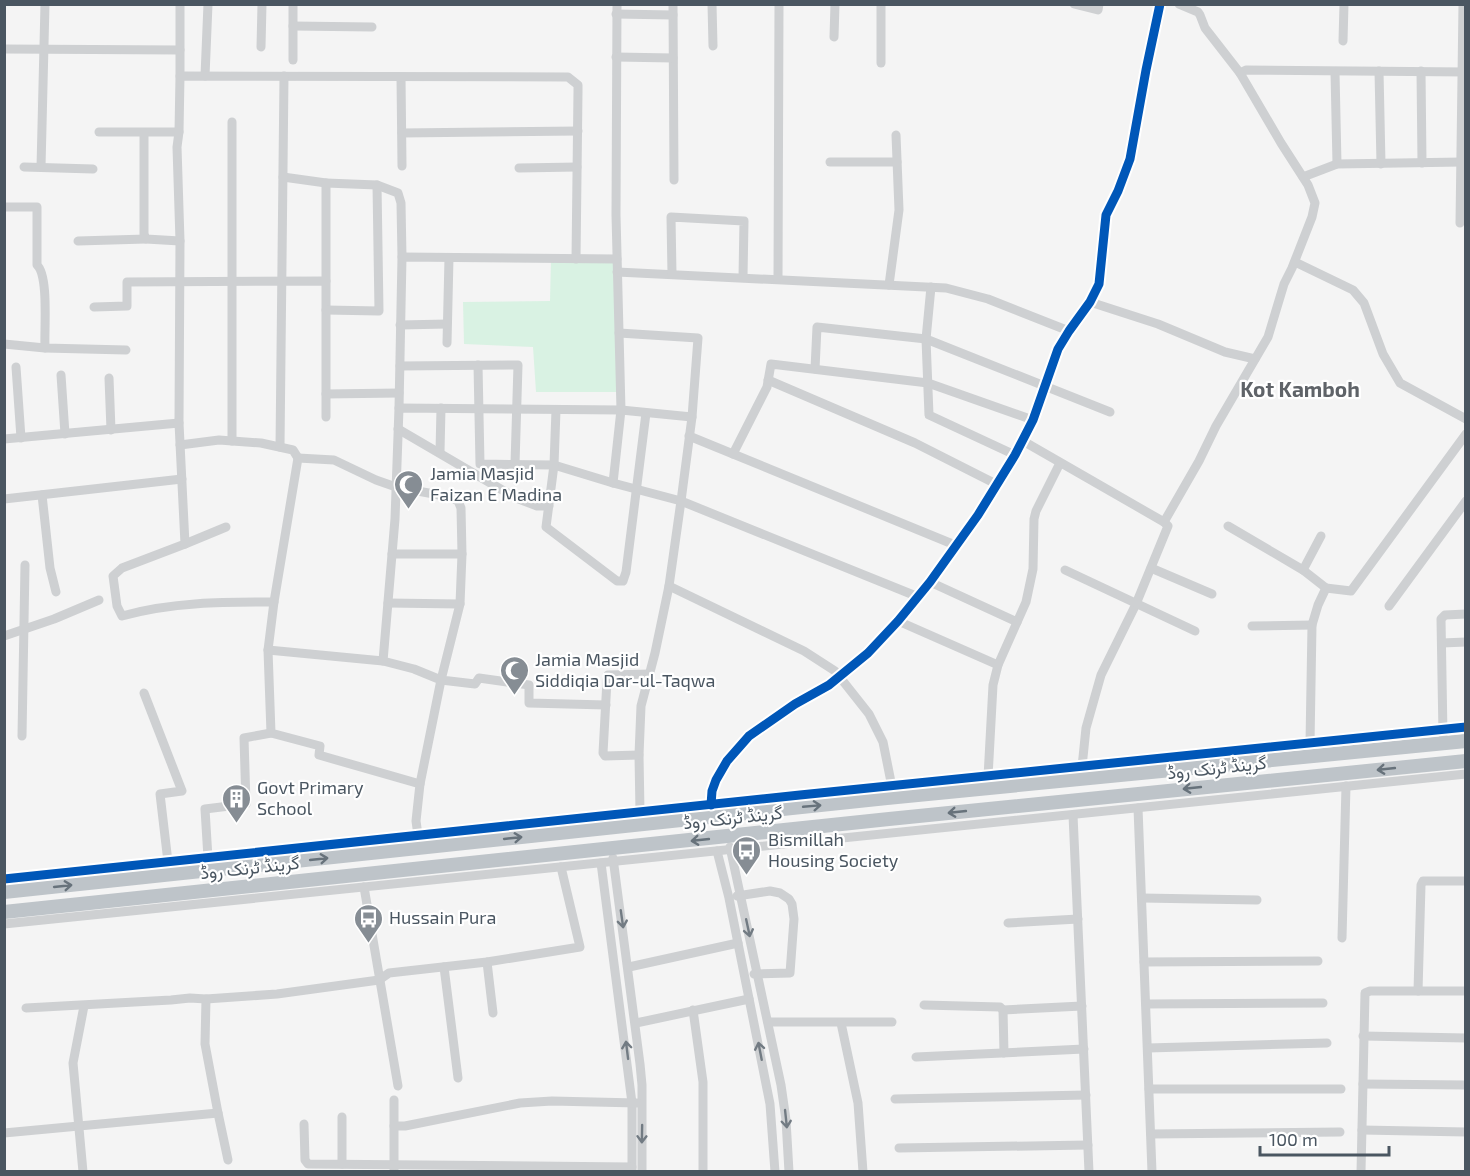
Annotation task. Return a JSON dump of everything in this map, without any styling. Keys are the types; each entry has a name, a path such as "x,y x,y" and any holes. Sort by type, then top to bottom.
{"highway":[{"name":"گرینڈ ٹرنک روڈ","path":"4,892 223,863 889,793 1392,742 1418,746 1444,736 1466,741"},
{"path":"1418,746 1420,765"},
{"name":"گرینڈ ٹرنک روڈ","path":"4,912 212,896 226,888 730,844 858,822 1466,761"},
{"path":"889,793 889,819"},
{"path":"223,863 226,888"}],"street":[{"path":"41,168 45,4"},
{"path":"180,4 177,147 180,241 179,423 185,544"},
{"path":"205,76 208,4"},
{"path":"261,47 262,4"},
{"path":"293,4 293,60"},
{"path":"712,4 713,46"},
{"path":"778,279 779,4"},
{"path":"834,37 835,4"},
{"path":"881,4 881,63"},
{"path":"1074,4 1098,10 1100,4"},
{"path":"711,805 716,780 727,761 749,736 778,714 840,677 868,653 898,621 916,596 930,582 978,515 1023,441 1033,420 1058,349 1090,302 1099,284 1106,215 1130,159 1160,4"},
{"path":"1164,522 1199,461 1215,426 1268,337 1284,284 1295,262 1315,203 1313,194 1240,73 1205,28 1198,12 1190,6 1179,4"},
{"path":"1343,41 1344,4"},
{"path":"1460,223 1464,72 1463,4"},
{"path":"613,483 621,410 617,272 616,9 673,10 674,180"},
{"path":"293,26 372,27"},
{"path":"4,50 180,50"},
{"path":"616,57 673,58"},
{"path":"1240,73 1246,70 1464,72"},
{"path":"1379,71 1381,164"},
{"path":"1421,71 1422,163"},
{"path":"1335,72 1337,164"},
{"path":"180,76 568,77 578,85 576,259"},
{"path":"280,447 284,76"},
{"path":"401,77 402,166"},
{"path":"232,122 232,441"},
{"path":"402,133 578,131"},
{"path":"99,132 179,132"},
{"path":"144,133 144,234 146,239"},
{"path":"889,285 899,210 896,135"},
{"path":"830,162 897,162"},
{"path":"1303,177 1337,164 1462,162"},
{"path":"24,167 93,169"},
{"path":"519,168 577,167"},
{"path":"283,177 326,183 377,185 398,193 401,203 402,257 396,487 383,661"},
{"path":"326,183 326,417"},
{"path":"326,310 379,311 377,185"},
{"path":"4,207 37,207 37,265 40,267 43,278 45,348"},
{"path":"672,274 671,217 744,221 743,277"},
{"path":"78,241 146,239 180,241"},
{"path":"402,257 617,259"},
{"path":"447,343 448,258"},
{"path":"1295,262 1353,290 1364,303 1383,354 1400,383 1466,419"},
{"path":"617,272 946,288 988,299 1069,331"},
{"path":"93,307 127,306 128,282 326,281"},
{"path":"931,287 926,339 929,415 1015,455"},
{"path":"1090,302 1158,324 1225,352 1255,359"},
{"path":"400,325 447,324"},
{"path":"815,369 817,327 926,339 1110,412"},
{"path":"619,333 698,338 692,417 669,586 641,706 640,813"},
{"path":"4,344 45,348 126,350"},
{"path":"733,454 767,387 771,364 928,383 1033,420"},
{"path":"478,365 480,464 554,465 681,501 916,596"},
{"path":"400,366 518,365 514,464"},
{"path":"16,367 21,438"},
{"path":"61,375 65,434"},
{"path":"109,378 111,430"},
{"path":"768,380 915,443 998,485"},
{"path":"326,394 399,393"},
{"path":"399,408 621,410 692,417"},
{"path":"440,452 441,408"},
{"path":"556,410 554,465 546,526 617,581 623,581 646,413"},
{"path":"4,439 179,423"},
{"path":"398,429 516,498 537,506 549,506"},
{"path":"1228,526 1303,570 1326,588 1351,591 1466,434"},
{"path":"689,436 955,545"},
{"path":"180,445 219,440 261,443 293,450 298,458 268,651 271,733"},
{"path":"1023,441 1168,526 1136,604 1101,675 1086,728 1082,767"},
{"path":"298,458 334,460 396,487 450,497 458,501 461,508 460,604 441,680 420,784 418,835"},
{"path":"988,777 993,685 998,665 1026,602 1033,569 1034,519 1059,463"},
{"path":"4,499 182,479"},
{"path":"42,495 50,568 56,592"},
{"path":"1389,606 1466,501"},
{"path":"226,526 122,568 113,576 117,606 122,616 144,610 200,602 274,602"},
{"path":"1303,570 1321,536"},
{"path":"392,554 462,554"},
{"path":"22,736 25,565"},
{"path":"1151,568 1212,594"},
{"path":"1065,570 1195,631"},
{"path":"930,582 1017,622"},
{"path":"669,586 804,651 835,671 869,714 883,742 889,793"},
{"path":"1310,743 1312,625 1318,604 1326,588"},
{"path":"4,636 24,631 99,600"},
{"path":"388,603 460,604"},
{"path":"1444,736 1442,616 1466,615"},
{"path":"898,621 998,665"},
{"path":"1252,626 1312,625"},
{"path":"1442,643 1466,642"},
{"path":"268,651 383,661 414,669 441,680 476,684 478,678 529,686 529,704 606,705"},
{"path":"639,755 605,756 608,675 650,674"},
{"path":"144,693 182,791 160,794 168,862"},
{"path":"4,879 208,858 223,863 418,835 711,805 889,793 988,777 1082,767 1287,752 1310,743 1392,742 1444,736 1466,727"},
{"path":"208,858 205,809 246,804 244,738 271,733 320,746 319,755 420,784"},
{"path":"4,924 212,896 364,887 601,863 613,855 717,851 730,844 860,837 1466,774"},
{"path":"1342,938 1346,786"},
{"path":"1138,808 1152,1172"},
{"path":"981,809 982,824"},
{"path":"1073,815 1089,1172"},
{"path":"858,822 860,837"},
{"path":"730,844 784,1101 789,1172"},
{"path":"717,851 729,898 770,1104 775,1172"},
{"path":"304,1124 306,1163 394,1169 635,1170 636,1023 613,855"},
{"path":"601,863 637,1103"},
{"path":"26,1008 277,994 379,980 389,973 487,962 580,947 561,867"},
{"path":"1418,991 1420,885 1423,881 1466,881"},
{"path":"364,887 398,1086"},
{"path":"729,898 775,892 789,899 793,910 790,973 758,973 744,976"},
{"path":"1142,898 1257,900"},
{"path":"1008,923 1078,919"},
{"path":"628,966 738,943"},
{"path":"1144,962 1318,961"},
{"path":"487,962 493,1013"},
{"path":"444,967 458,1078"},
{"path":"1362,1172 1365,993 1370,991 1466,991"},
{"path":"206,999 205,1044 228,1160"},
{"path":"636,1023 749,999"},
{"path":"1146,1004 1323,1003"},
{"path":"924,1005 1000,1007 1003,1010 1082,1006"},
{"path":"83,1172 73,1063 84,1006"},
{"path":"693,1010 703,1082 703,1172"},
{"path":"1003,1010 1004,1053"},
{"path":"768,1022 892,1022"},
{"path":"842,1023 858,1103 863,1172"},
{"path":"1363,1036 1466,1038"},
{"path":"1148,1048 1327,1043"},
{"path":"916,1057 1084,1049"},
{"path":"1363,1084 1466,1085"},
{"path":"1149,1089 1341,1089"},
{"path":"895,1099 1086,1095"},
{"path":"394,1100 394,1169"},
{"path":"394,1126 405,1126 527,1102 637,1103"},
{"path":"4,1133 218,1113"},
{"path":"342,1117 342,1164"},
{"path":"1362,1130 1466,1132"},
{"path":"1151,1134 1340,1132"},
{"path":"899,1148 1088,1145"}],"green space":[{"path":"551,258 617,259 621,392 536,392 533,347 464,344 463,302 550,301"}],"cycle path":[{"path":"711,805 716,780 727,761 749,736 795,704 829,685 868,653 898,621 930,582 978,515 1015,455 1033,420 1058,349 1090,302 1099,284 1106,215 1130,159 1160,4"},
{"path":"4,879 1466,727"}],"place":[{"name":"Jamia Masjid Faizan E Madina","path":"409,510"},
{"name":"Jamia Masjid Siddiqia Dar-ul-Taqwa","path":"514,696"},
{"name":"Govt Primary School","path":"236,824"},
{"name":"Bismillah Housing Society","path":"747,876"},
{"name":"Hussain Pura","path":"368,944"}],"district":[{"name":"Kot Kamboh","path":"1300,390"}]}
